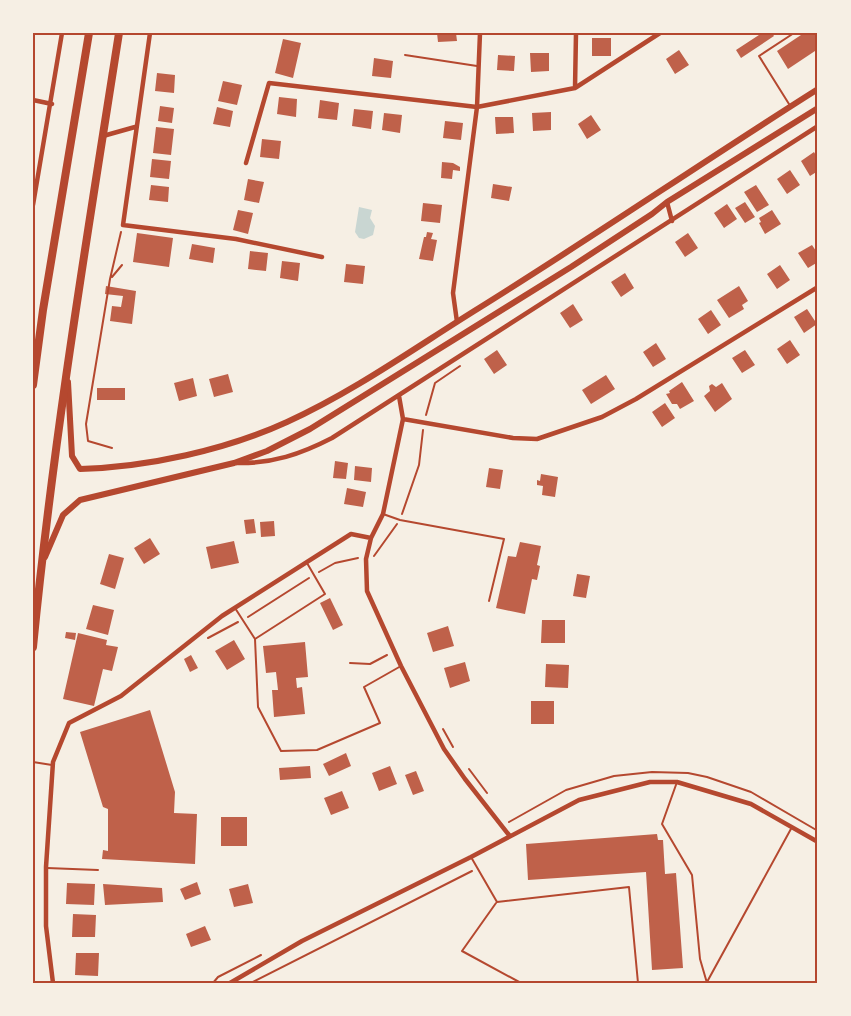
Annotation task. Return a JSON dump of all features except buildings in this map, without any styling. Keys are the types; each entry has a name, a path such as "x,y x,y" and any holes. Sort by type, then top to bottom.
{"main road":[{"path":"33,385 43,310 89,33"},
{"path":"33,647 67,364 119,33"}],"street":[{"path":"33,205 52,104 62,33"},
{"path":"150,33 123,225 236,239 322,257"},
{"path":"457,322 453,293 477,107 480,33"},
{"path":"575,88 576,33"},
{"path":"246,163 269,83 477,107 575,88 660,33"},
{"path":"67,364 72,456 80,469 114,467 174,457 225,445 286,422 370,377 560,258 818,89"},
{"path":"33,100 52,104"},
{"path":"41,566 63,515 80,500 117,489 234,463 267,451 320,423 571,267 667,202 818,108"},
{"path":"103,136 135,127"},
{"path":"234,463 257,464 278,460 303,452 332,438 817,127"},
{"path":"667,202 672,221"},
{"path":"403,419 513,438 537,439 602,417 636,399 818,287"},
{"path":"399,396 403,419 383,514 371,538 366,559 367,591 401,666 444,749 465,780 509,835"},
{"path":"53,983 46,927 46,867 52,765 69,723 121,696 235,608 351,534 371,538"},
{"path":"230,983 302,941 579,800 650,782 677,782 751,804 818,842"}],"lane":[{"path":"790,107 759,56 794,33"},
{"path":"405,55 478,66"},
{"path":"383,514 400,520 504,539 489,601"},
{"path":"255,639 324,594 307,563"},
{"path":"235,608 255,639 258,707 281,751 317,750 380,723 364,687 401,666"},
{"path":"33,762 52,765"},
{"path":"677,782 662,824 692,875 700,959 707,983"},
{"path":"707,983 792,827"},
{"path":"471,856 497,902"},
{"path":"46,867 98,870"},
{"path":"521,983 462,951 497,902 629,886 638,983"}],"path":[{"path":"112,448 88,441 86,424 110,279 123,225"},
{"path":"110,279 122,265"},
{"path":"192,640 196,644 242,620 335,563 356,558 373,559 400,520 419,465 424,423 435,383"},
{"path":"350,663 370,664 394,651"},
{"path":"440,721 456,753"},
{"path":"463,761 489,796"},
{"path":"503,825 566,790 614,777 652,772 688,773 751,792 818,831"},
{"path":"251,983 478,869"}],"shaded area":[{"path":"359,207 372,210 370,218 375,226 373,235 364,239 359,238 355,232"}]}
